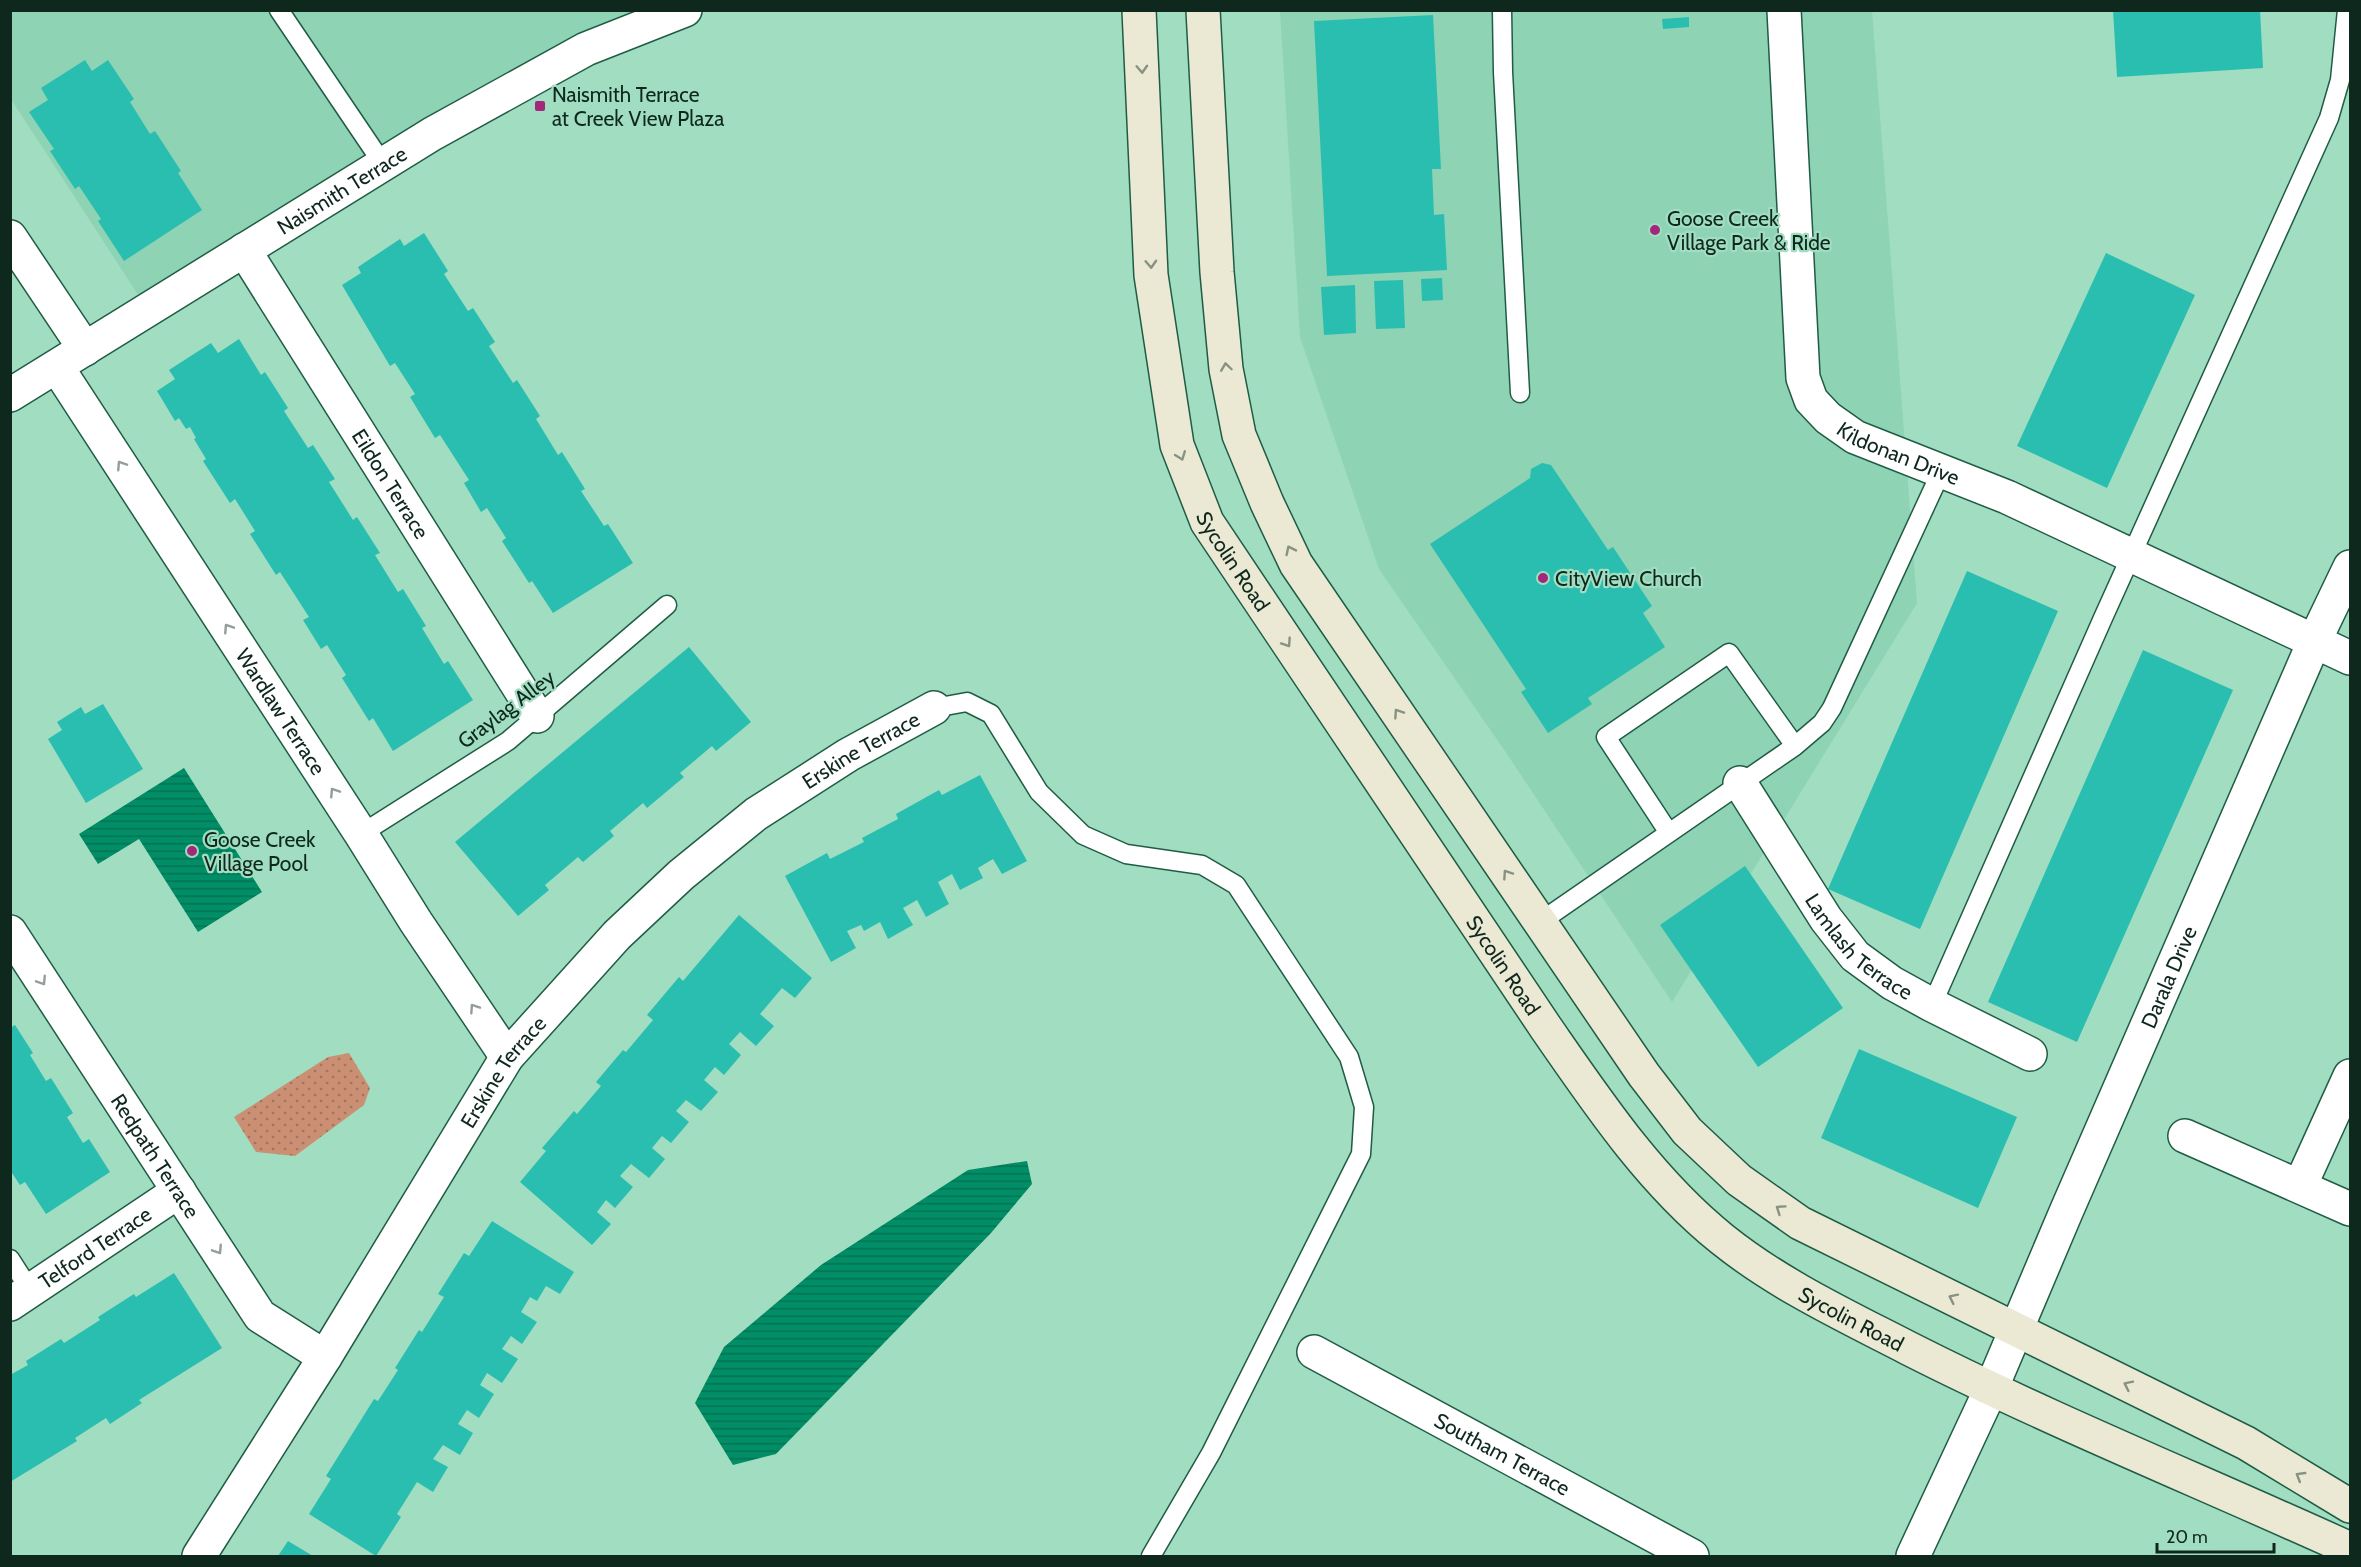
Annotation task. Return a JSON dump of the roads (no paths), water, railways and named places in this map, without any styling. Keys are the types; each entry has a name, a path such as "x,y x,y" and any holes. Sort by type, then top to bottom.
{"main road":[{"name":"Sycolin Road","path":"1139,10 1151,275 1177,445 1207,522 1590,1092 1637,1154 1677,1198 1722,1238 1774,1276 1834,1310 1991,1389 2350,1549"},
{"path":"1203,10 1217,272 1226,369 1239,435 1267,503 1296,564 1644,1075 1687,1131 1739,1180 1800,1223 2246,1443 2350,1506"}],"street":[{"name":"Naismith Terrace","path":"10,395 432,134 586,49 637,18 685,10"},
{"name":"Kildonan Drive","path":"1784,10 1803,378 1811,400 1828,418 1855,437 2007,497 2350,658"},
{"path":"10,237 85,349"},
{"name":"Eildon Terrace","path":"244,250 537,716"},
{"name":"Wardlaw Terrace","path":"57,366 416,922 507,1057"},
{"name":"Darala Drive","path":"1913,1557 1991,1389 2314,642 2350,567"},
{"name":"Erskine Terrace","path":"199,1557 325,1357 507,1057 617,935 681,874 756,814 848,755 934,708"},
{"name":"Lamlash Terrace","path":"1740,783 1826,919 1855,956 1892,983 2030,1054"},
{"name":"Redpath Terrace","path":"10,932 260,1316 325,1357"},
{"path":"2300,1186 2350,1076"},
{"path":"2185,1136 2350,1209"},
{"name":"Telford Terrace","path":"20,1297 179,1191"},
{"name":"Southam Terrace","path":"1314,1352 1692,1557"}],"lane":[{"path":"279,10 383,164"},
{"path":"1502,10 1503,72 1520,393"},
{"path":"1932,1005 2329,118 2340,80 2347,10"},
{"path":"1540,922 1795,746 1822,723 1832,708 1941,472"},
{"name":"Graylag Alley","path":"361,834 508,741 667,605"},
{"path":"1669,833 1606,737 1729,653 1795,746"},
{"path":"934,708 966,702 991,714 1039,792 1083,835 1126,854 1202,866 1236,885 1349,1057 1364,1107 1361,1154 1211,1453 1151,1557"},
{"path":"10,1259 20,1297"}],"place":[{"name":"Naismith Terrace at Creek View Plaza","path":"540,106"},
{"name":"Goose Creek Village Park & Ride","path":"1655,230"},
{"name":"CityView Church","path":"1543,578"},
{"name":"Goose Creek Village Pool","path":"192,851"}]}
